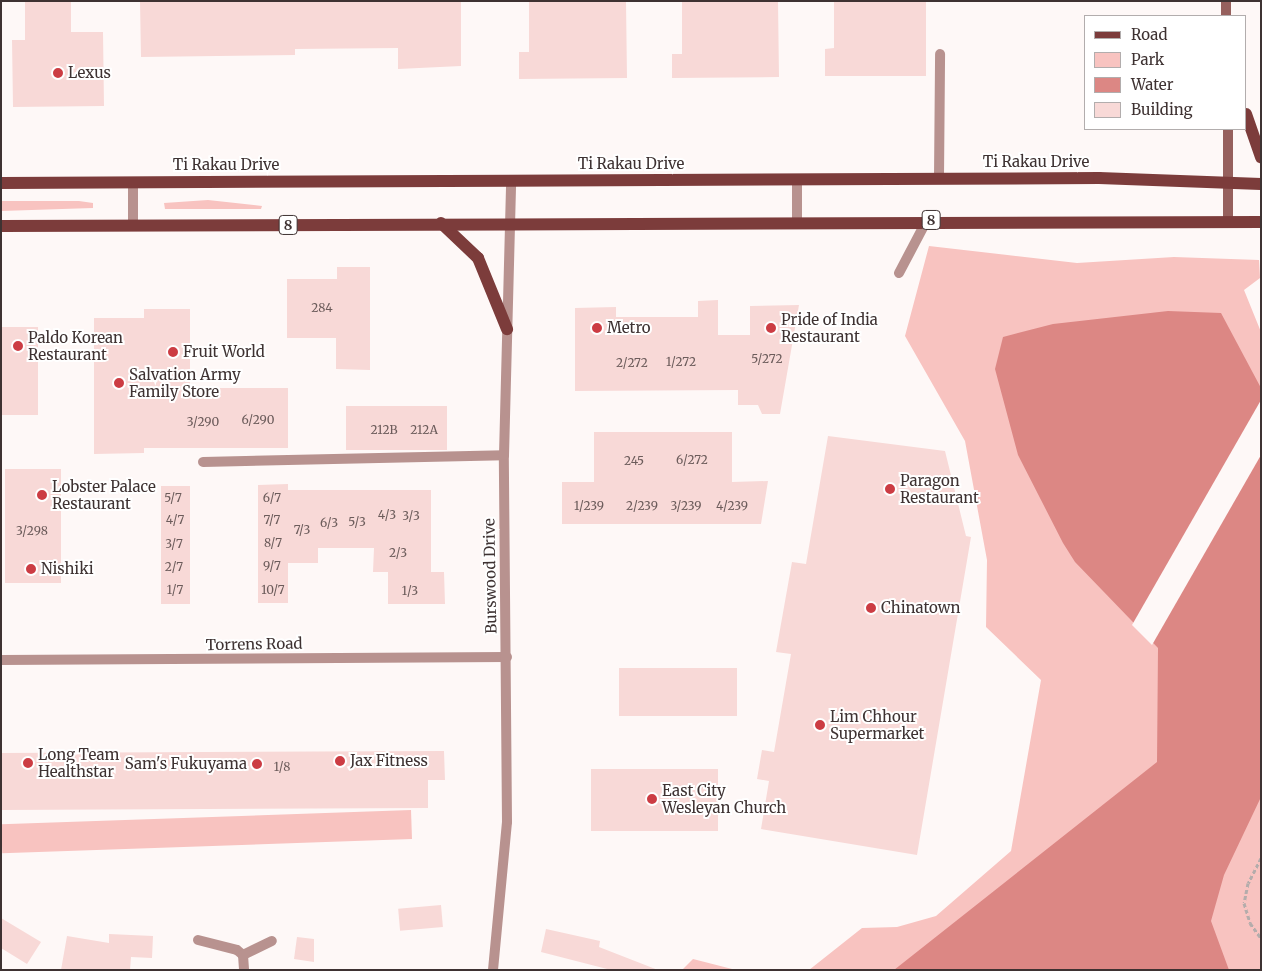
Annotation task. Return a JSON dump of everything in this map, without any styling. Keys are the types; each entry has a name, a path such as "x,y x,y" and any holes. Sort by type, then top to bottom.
{"main road":[{"path":"1226,1 1226,15"},
{"path":"1247,117 1261,157"},
{"path":"1228,130 1228,220"},
{"name":"Ti Rakau Drive","path":"1,183 939,178 1261,184"},
{"name":"8","path":"1,226 927,220 1228,220 1261,222"},
{"path":"441,223 478,258 507,329"}],"street":[{"path":"939,178 940,54"},
{"path":"797,179 797,221"},
{"name":"Burswood Drive","path":"493,970 507,822 504,455 511,181"},
{"path":"133,182 133,225"},
{"path":"899,273 927,220"},
{"path":"203,462 504,455"},
{"name":"Torrens Road","path":"1,660 506,657"},
{"path":"198,940 243,955 272,941"},
{"path":"243,955 244,970"}],"path":[{"path":"1261,858 1248,883 1244,903 1250,923 1261,938"}],"green space":[{"path":"208,200 262,206 261,209 165,209 164,203"},
{"path":"1,201 79,201 93,203 93,208 1,211"},
{"path":"929,246 1077,263 1174,257 1259,260 1260,278 1244,290 1261,332 1261,970 809,970 862,928 897,927 936,916 1011,851 1041,680 986,627 987,560 965,441 905,336"},
{"path":"411,810 412,839 2,853 1,824"},
{"path":"693,959 736,970 682,970"}],"water":[{"path":"1168,311 1221,313 1261,388 1261,797 1224,875 1211,921 1229,970 894,970 1157,762 1158,648 1075,562 1063,543 1018,455 995,369 1003,337 1053,324"}],"pier":[{"path":"1261,400 1261,455 1152,645 1132,625"}],"building":[{"name":"Lexus","path":"25,1 71,1 71,32 103,32 104,106 13,107 12,40 25,40"},
{"path":"140,1 461,1 461,66 398,69 398,48 295,49 295,55 141,57"},
{"path":"529,1 626,1 627,78 519,79 519,52 529,52"},
{"path":"682,1 778,1 779,77 672,78 672,54 682,54"},
{"path":"834,1 926,1 926,76 825,76 825,49 834,48"},
{"path":"337,267 370,267 370,370 336,369 336,338 287,338 287,279 337,279"},
{"path":"718,300 718,335 750,335 750,306 799,305 780,414 762,414 758,405 738,405 738,390 575,391 575,308 616,307 616,317 698,317 698,301"},
{"path":"144,309 190,309 190,388 288,388 288,448 144,448 144,453 94,454 94,318 144,318"},
{"path":"2,327 38,327 38,415 2,415"},
{"path":"346,406 447,406 447,450 346,450"},
{"path":"594,432 732,432 732,482 768,481 761,524 562,524 562,482 594,482"},
{"name":"Chinatown","path":"828,436 945,451 966,536 971,537 917,855 761,829 769,781 757,779 762,750 774,752 791,654 776,652 792,562 806,564"},
{"path":"5,469 61,469 61,583 5,583"},
{"path":"288,484 288,490 431,490 431,572 444,572 445,604 388,604 388,572 373,572 374,548 318,548 318,563 288,563 288,603 258,603 258,485"},
{"path":"161,486 190,486 190,604 161,604"},
{"path":"619,668 737,668 737,716 619,716"},
{"path":"444,751 445,780 428,780 428,808 1,810 1,753"},
{"name":"East City Wesleyan Church","path":"591,769 718,769 718,831 591,831"},
{"path":"441,905 443,927 400,931 398,909"},
{"path":"1,918 41,942 27,964 1,948"},
{"path":"546,929 600,941 599,947 658,970 611,970 541,952"},
{"path":"109,934 153,936 152,958 131,957 130,970 61,970 67,936 109,943"},
{"path":"297,937 314,939 314,962 294,959"}],"place":[{"name":"Lexus","path":"58,73"},
{"name":"Metro","path":"597,328"},
{"name":"Pride of India Restaurant","path":"771,328"},
{"name":"Paldo Korean Restaurant","path":"18,346"},
{"name":"Fruit World","path":"173,352"},
{"name":"Salvation Army Family Store","path":"119,383"},
{"name":"Paragon Restaurant","path":"890,489"},
{"name":"Lobster Palace Restaurant","path":"42,495"},
{"name":"Nishiki","path":"31,569"},
{"name":"Chinatown","path":"871,608"},
{"name":"Lim Chhour Supermarket","path":"820,725"},
{"name":"Jax Fitness","path":"340,761"},
{"name":"Long Team Healthstar","path":"28,763"},
{"name":"Sam's Fukuyama","path":"257,764"},
{"name":"East City Wesleyan Church","path":"652,799"}]}
